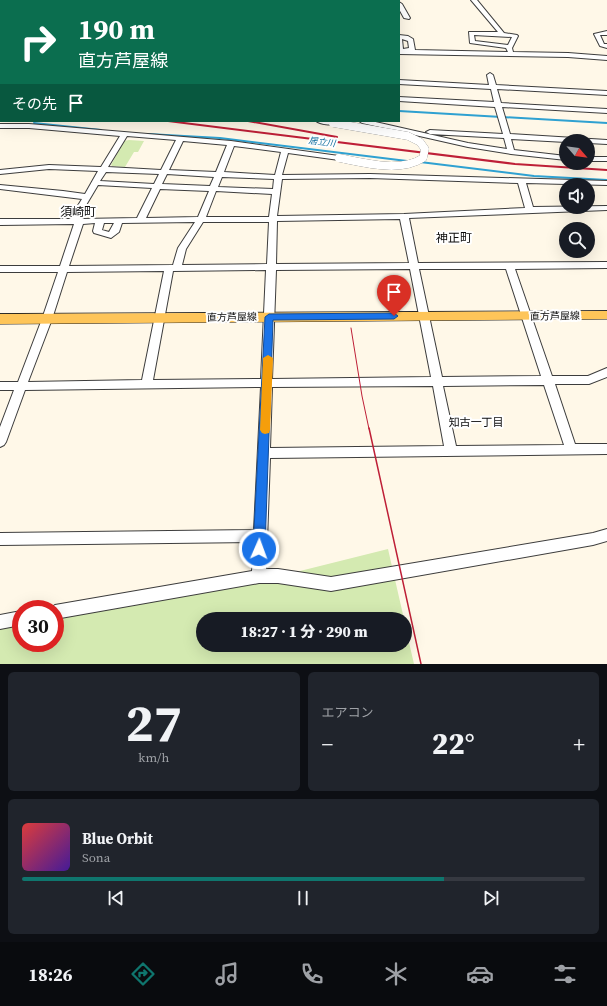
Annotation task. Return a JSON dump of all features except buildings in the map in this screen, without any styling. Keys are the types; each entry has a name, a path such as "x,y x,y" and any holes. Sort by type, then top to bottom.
{"main road":[{"name":"直方芦屋線","path":"0,319 607,315"}],"street":[{"path":"474,0 502,34"},
{"path":"400,6 407,18"},
{"path":"474,32 515,36 511,46 509,47 472,42 471,33 474,32"},
{"path":"607,33 597,34 602,45 607,46"},
{"path":"509,47 511,54"},
{"path":"400,51 607,58"},
{"path":"490,75 511,152"},
{"path":"400,82 607,93"},
{"path":"400,99 607,111"},
{"path":"0,126 29,126 231,143 388,165 404,166 415,164 422,159 425,153 425,148 422,144 408,136 326,122"},
{"path":"373,123 408,132 511,152 559,157"},
{"path":"408,132 420,131 607,142"},
{"path":"79,222 75,217 124,135"},
{"path":"140,221 158,187 180,139"},
{"path":"147,384 160,318 173,268 182,248 201,220 220,175 231,143"},
{"path":"259,576 270,267 276,192 285,150"},
{"path":"595,159 607,159"},
{"path":"0,172 49,166 278,177 370,176 607,183"},
{"path":"521,180 530,210"},
{"path":"95,183 276,192"},
{"path":"0,187 63,193 86,197"},
{"path":"0,222 100,222 404,216 607,208"},
{"path":"404,216 451,450"},
{"path":"100,222 97,231 111,235 116,230 120,221"},
{"path":"0,442 47,319 79,222"},
{"path":"0,269 607,265"},
{"path":"510,266 571,449"},
{"path":"0,386 548,381 589,380 607,372"},
{"path":"264,453 607,449"},
{"path":"64,610 259,576 278,576 331,584 593,539 607,534"},
{"path":"0,539 260,536"},
{"path":"0,622 12,620"}],"green space":[{"path":"124,141 144,141 138,152 134,152 125,167 112,166 111,165"},
{"path":"388,549 402,612 196,612 196,652 411,652 414,664 0,664 0,628 12,626 12,652 64,652 64,616 244,585"}],"waterway":[{"path":"400,111 607,123"},
{"name":"居立川","path":"34,123 101,130"},
{"name":"居立川","path":"148,134 220,138 407,161"},
{"name":"居立川","path":"420,162 534,176 607,180"}],"tram line":[{"path":"351,328 369,429"},
{"path":"369,428 421,664"}],"railway":[{"path":"176,122 515,164 607,170"},
{"path":"254,122 337,137"}],"slow traffic":[{"path":"265,430 268,358"}],"district":[{"name":"須崎町","path":"78,212"},
{"name":"神正町","path":"454,238"},
{"name":"知古一丁目","path":"476,422"}],"route":[{"path":"259,549 269,317 394,316"}]}
